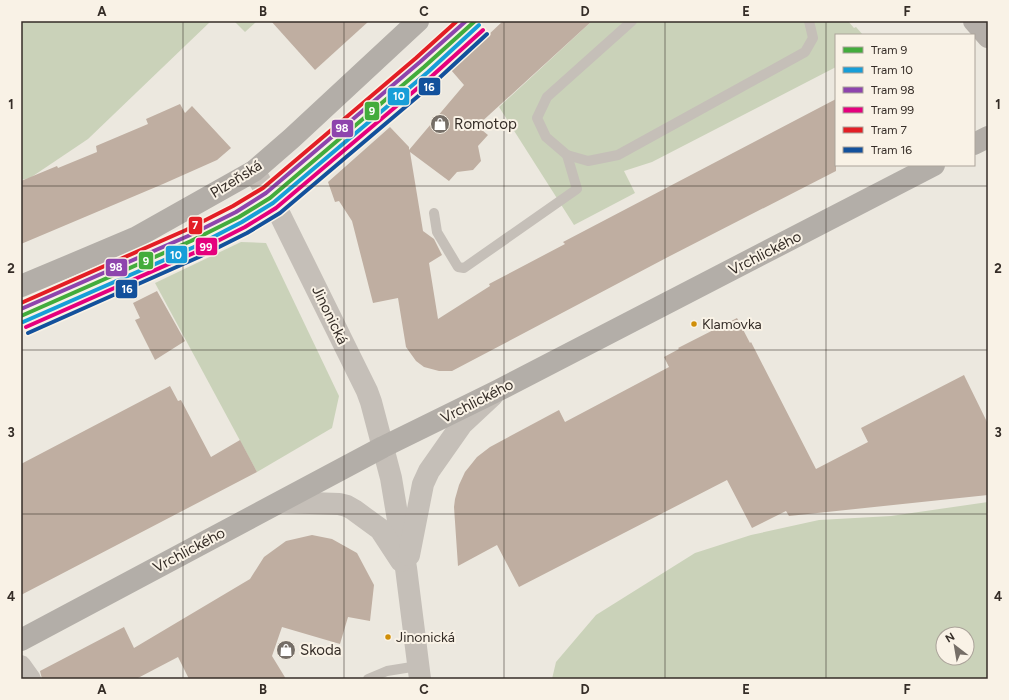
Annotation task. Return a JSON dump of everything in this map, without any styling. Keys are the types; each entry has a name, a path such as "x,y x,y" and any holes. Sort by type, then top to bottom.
{"main road":[{"name":"Plzeňská","path":"21,286 135,238 254,171 292,138 418,21"},
{"path":"974,21 988,37"},
{"path":"975,144 988,137"},
{"name":"Vrchlického","path":"21,640 383,447 497,391 932,166"}],"street":[{"name":"Jinonická","path":"254,171 281,218 367,391 391,478 406,568 419,672"},
{"path":"406,568 423,484 429,471 462,424 497,391"},
{"path":"281,502 339,504 347,506 380,529 406,568"},
{"path":"21,665 31,679"}],"lane":[{"path":"632,21 547,97 537,118 546,137 567,155 588,161 618,155 805,52 813,38 809,21"},
{"path":"434,213 437,232 458,267 464,268 577,189 567,155"},
{"path":"368,679 387,671 419,672"}],"green space":[{"path":"21,21 211,21 88,139 30,178 21,180"},
{"path":"234,21 257,21 245,32"},
{"path":"592,21 848,21 862,34 835,34 835,68 652,162 624,171 635,193 574,225 499,107"},
{"path":"241,242 266,243 339,396 332,428 257,472 155,283"},
{"path":"988,502 988,679 552,679 556,662 596,615 695,553 751,535 819,520 891,516"}],"building":[{"path":"271,21 369,21 315,70"},
{"path":"503,21 592,21 477,126 488,135 478,146 481,161 473,170 457,172 449,181 410,152 423,231 434,239 442,255 429,263 438,319 490,286 489,284 565,244 563,242 835,100 836,171 668,257 452,371 439,371 424,367 416,361 406,347 398,298 373,303 352,221 339,201 335,202 328,182 390,127 409,147 409,150 464,85 451,70"},
{"path":"180,104 185,113 192,106 231,148 217,160 21,244 21,181 97,152 96,146 148,124 146,119"},
{"path":"157,291 185,341 155,360 135,320 140,318 133,303"},
{"path":"737,318 750,343 751,342 816,469 868,442 861,428 964,375 988,424 988,495 789,516 786,511 752,528 727,480 519,587 497,545 458,566 454,507 455,499 465,472 477,457 490,447 559,410 565,422 669,367 664,357 679,349 678,348"},
{"path":"170,386 178,401 181,400 211,457 240,440 257,472 21,595 21,464"},
{"path":"312,535 332,539 357,553 374,585 370,621 348,617 340,644 282,627 272,656 286,679 189,679 178,657 136,679 42,679 40,671 124,627 134,648 250,579 264,557 286,541"}],"tram line":[{"name":"7","path":"21,303 186,230 233,206 263,188 416,58 457,21"},
{"name":"98","path":"21,309 188,236 236,212 266,193 466,21"},
{"name":"9","path":"21,316 191,241 239,217 270,198 424,67 475,21"},
{"name":"10","path":"23,322 194,247 242,222 273,203 428,72 479,25"},
{"name":"99","path":"26,327 196,252 245,227 276,208 432,76 483,30"},
{"name":"16","path":"28,333 199,257 247,233 280,213 436,81 487,34"}],"place":[{"name":"Romotop","path":"440,124"},
{"name":"Klamovka","path":"694,324"},
{"name":"Jinonická","path":"388,637"},
{"name":"Skoda","path":"286,650"}]}
